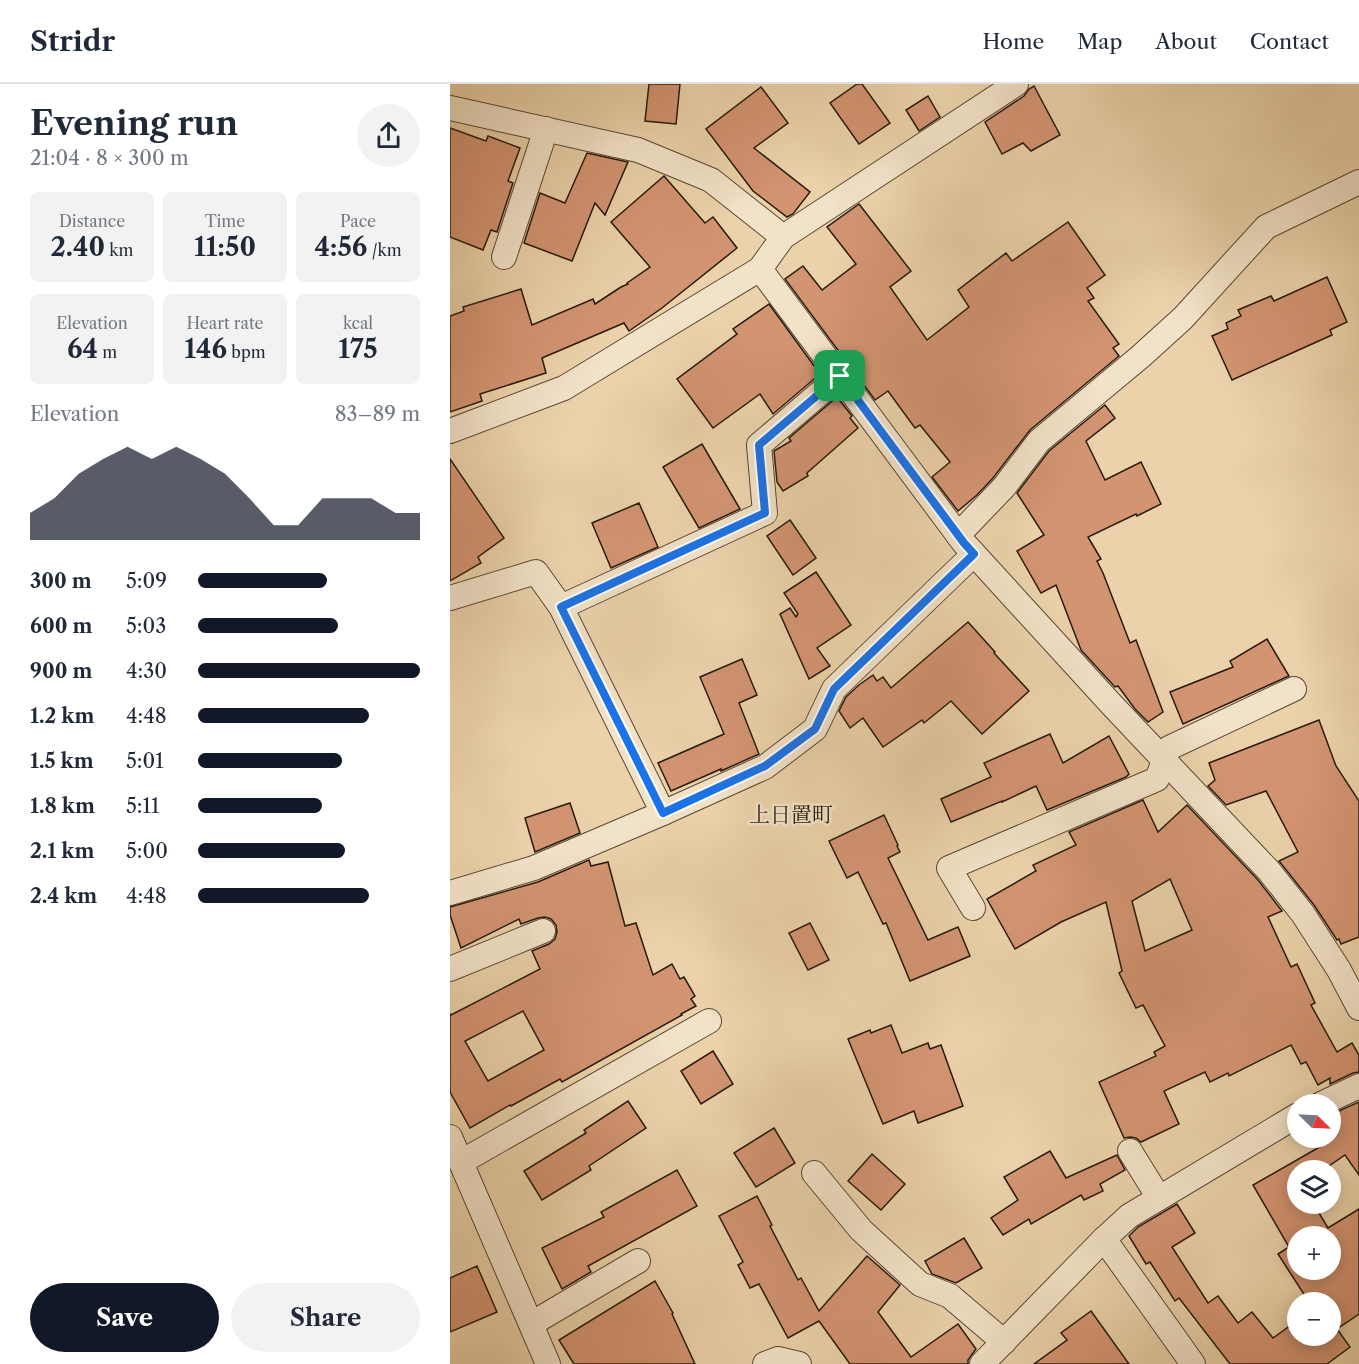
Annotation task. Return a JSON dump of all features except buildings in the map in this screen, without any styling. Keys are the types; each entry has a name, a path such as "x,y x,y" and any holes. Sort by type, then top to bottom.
{"street":[{"path":"450,431 564,388 760,269 783,237 1017,84"},
{"path":"450,108 638,150 711,180 783,237"},
{"path":"504,257 546,129"},
{"path":"958,534 1004,488 1039,441 1184,318 1266,227 1359,182"},
{"path":"760,269 974,554 1253,854 1303,914 1339,970 1359,1008"},
{"path":"561,607 765,513 759,445 840,376"},
{"path":"450,893 534,868 765,766 815,729 834,689 974,554"},
{"path":"450,598 536,572 561,607 663,813"},
{"path":"973,908 949,868 1157,779 1169,748 1294,689"},
{"path":"450,969 543,931"},
{"path":"461,1162 709,1022"},
{"path":"1341,1095 1359,1086"},
{"path":"982,1364 1129,1216 1287,1122"},
{"path":"450,1137 548,1364"},
{"path":"1130,1151 1159,1198"},
{"path":"814,1173 861,1230 920,1284 950,1296 1004,1342"},
{"path":"1104,1239 1192,1364"},
{"path":"531,1324 638,1261"},
{"path":"765,1364 778,1359 799,1364"}],"district":[{"name":"上日置町","path":"791,814"}],"route":[{"path":"840,376 974,554 834,689 815,729 765,766 663,813 561,607 765,513 759,445 840,376"}]}
